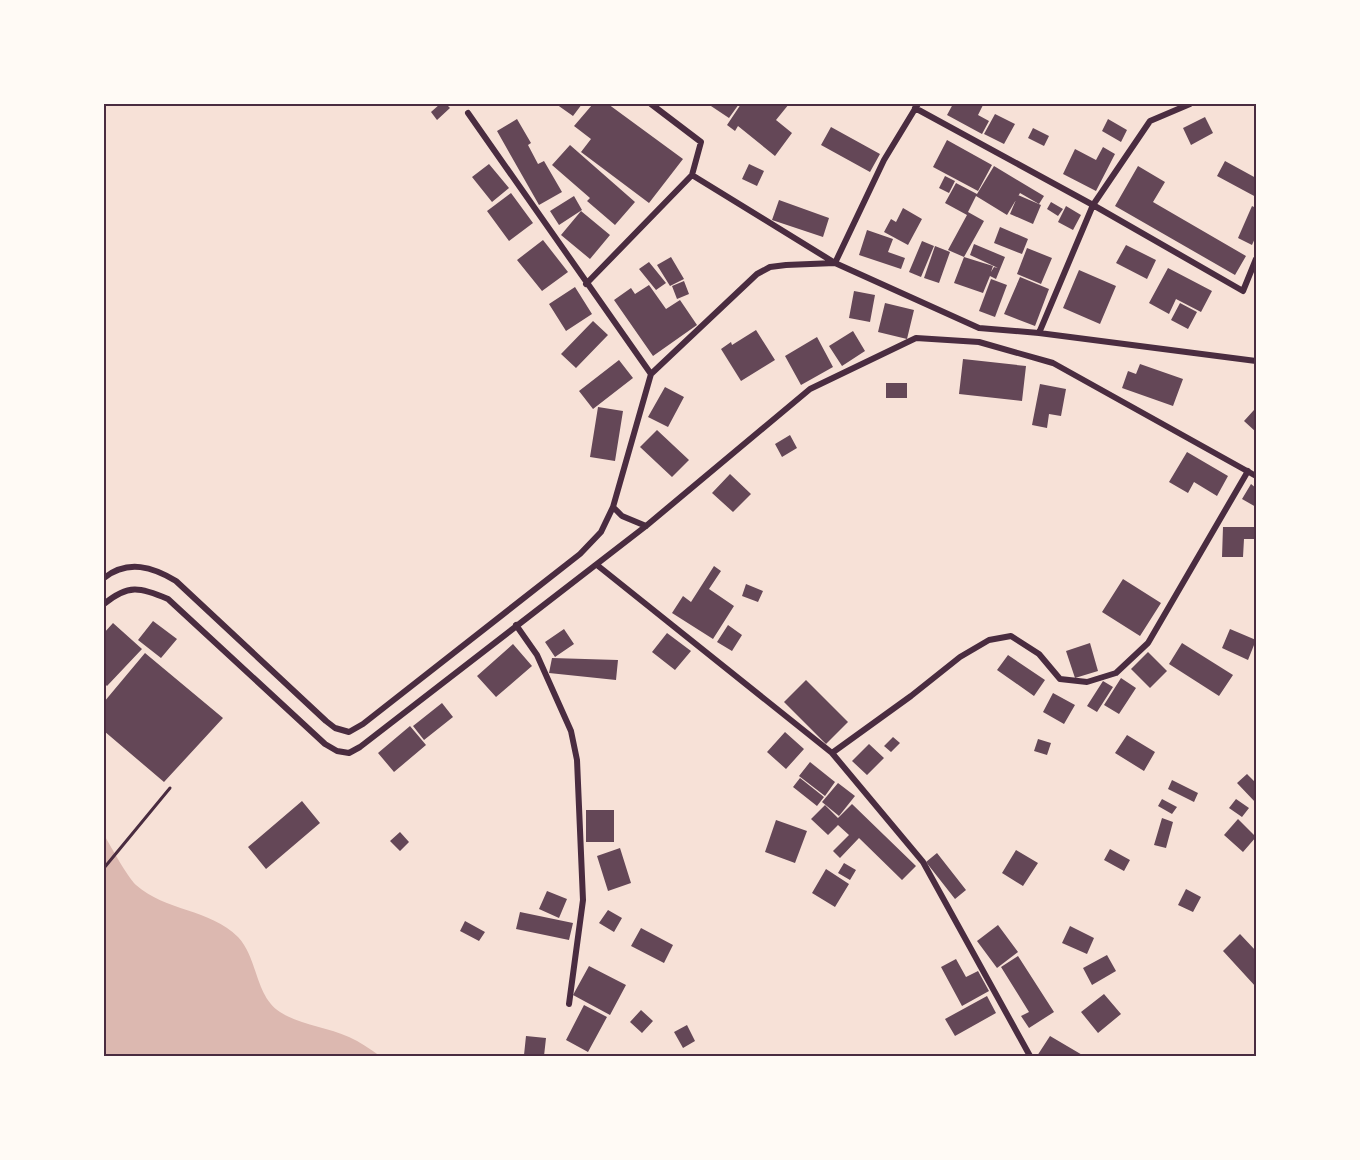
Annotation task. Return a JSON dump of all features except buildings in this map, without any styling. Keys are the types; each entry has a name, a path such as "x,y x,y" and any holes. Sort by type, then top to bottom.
{"street":[{"path":"586,284 692,175 701,142 651,104"},
{"path":"1039,333 1093,205 1150,121 1190,104"},
{"path":"835,263 884,160 916,106 1244,291 1257,259"},
{"path":"468,113 651,374"},
{"path":"692,175 835,263 979,328 1039,333 1257,361"},
{"path":"104,578 124,567 143,567 158,570 176,581 326,721 335,728 349,732 363,724 580,554 601,532 613,507 651,374 757,274 770,267 835,263"},
{"path":"104,604 125,589 145,590 168,599 325,744 337,751 349,753 360,747 597,564 810,389 916,338 979,342 1053,363 1257,476"},
{"path":"832,753 960,657 989,640 1011,636 1039,654 1060,679 1087,682 1116,673 1148,642 1248,471"},
{"path":"613,507 622,516 646,525"},
{"path":"597,564 832,753 923,862 1029,1056"},
{"path":"516,625 537,655 571,731 577,760 583,900 568,1004"}],"path":[{"path":"104,868 170,788"}],"shaded area":[{"path":"104,835 136,885 160,900 214,921 238,937 245,946 266,996 280,1012 296,1020 349,1037 380,1056 104,1056"}]}
